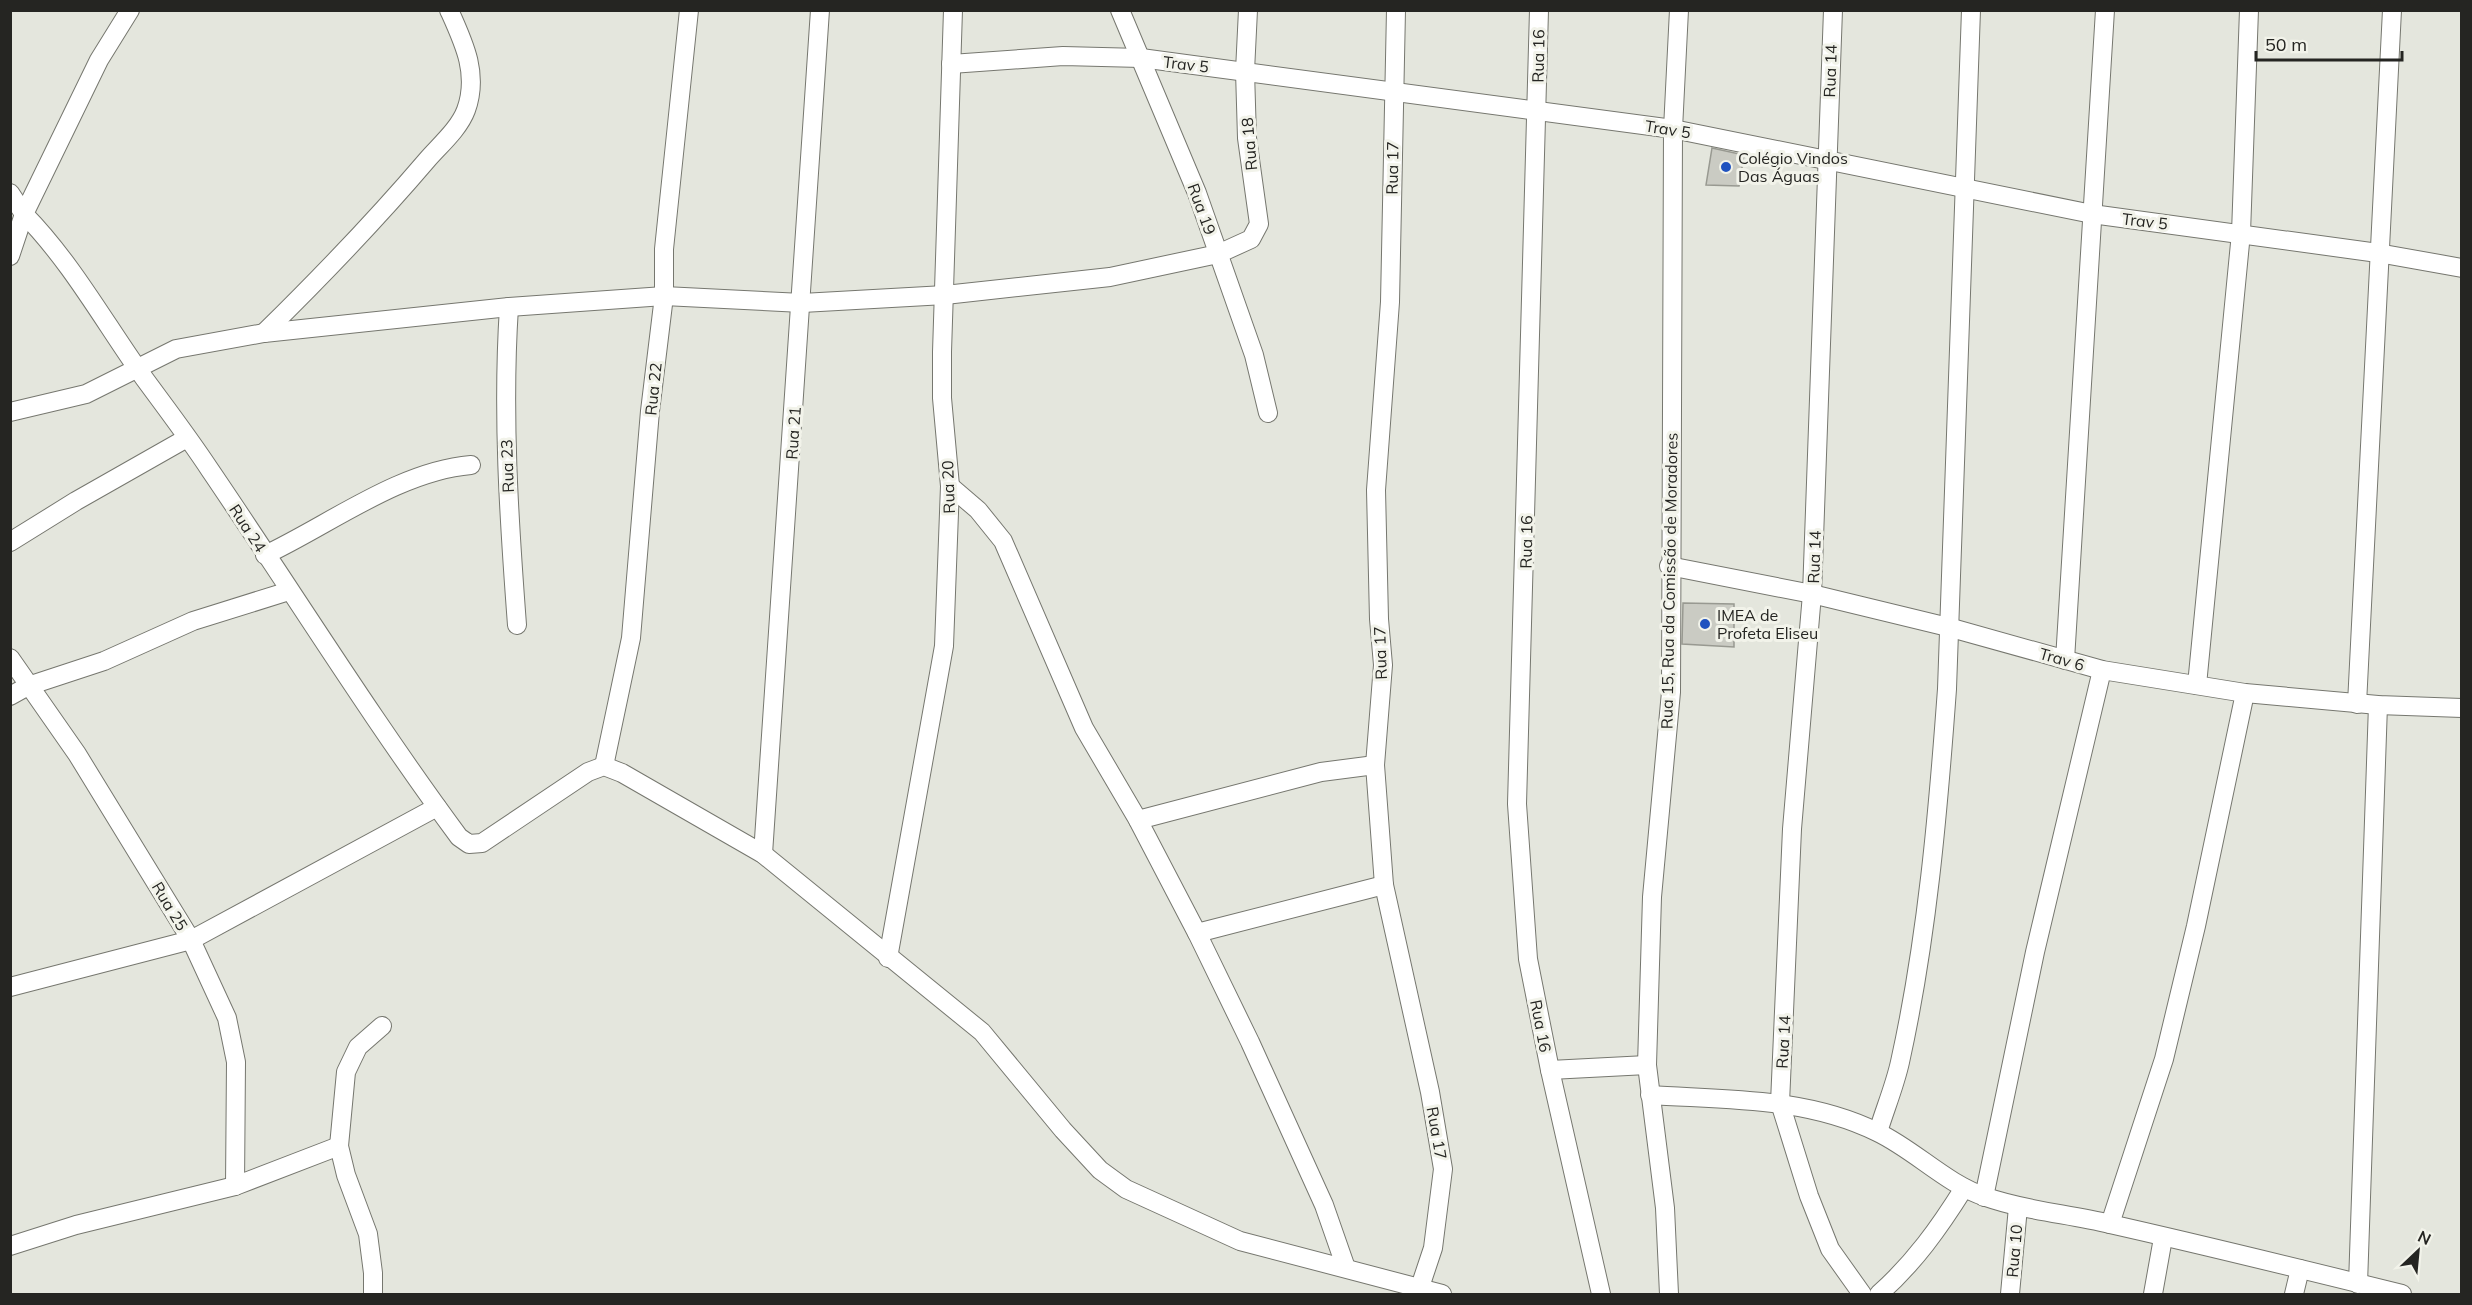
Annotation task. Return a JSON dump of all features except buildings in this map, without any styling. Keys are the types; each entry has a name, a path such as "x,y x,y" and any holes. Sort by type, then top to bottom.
{"street":[{"path":"10,256 24,214 99,60 130,10"},
{"path":"264,333 334,265 385,209 465,112 471,70 466,48 449,10"},
{"name":"Rua 22","path":"604,766 631,638 650,411 664,296 664,249 689,10"},
{"name":"Rua 21","path":"763,855 820,10"},
{"name":"Rua 20","path":"888,958 944,646 950,486 942,398 953,10"},
{"name":"Rua 19","path":"1120,10 1197,193 1254,356 1268,413"},
{"name":"Rua 18","path":"10,412 86,394 163,353 193,344 264,333 509,308 664,296 802,303 945,295 1110,276 1218,254 1251,239 1259,224 1247,138 1245,71 1248,10"},
{"name":"Rua 17","path":"1396,10 1390,302 1376,490 1379,619 1383,665 1375,765 1383,885 1430,1092 1443,1168 1433,1248 1420,1287"},
{"name":"Rua 16","path":"1539,10 1517,804 1528,959 1550,1070 1601,1294"},
{"name":"Rua 15, Rua da Comissão de Moradores","path":"1670,1294 1665,1208 1647,1065 1652,897 1671,692 1669,566 1673,129 1679,10"},
{"name":"Rua 14","path":"1833,10 1812,594 1792,830 1780,1103 1809,1196 1830,1249 1862,1294"},
{"path":"1878,1132 1900,1064 1926,902 1941,765 1971,10"},
{"path":"2065,660 2105,10"},
{"path":"2197,685 2241,233 2249,10"},
{"path":"2357,704 2392,10"},
{"name":"Trav 5","path":"951,64 1063,56 1141,58 1245,71 1393,93 1673,129 2092,214 2241,233 2462,268"},
{"name":"Rua 24","path":"10,193 24,214 54,244 137,368 209,468 288,591 459,837 469,844 482,843 588,772 604,766"},
{"name":"Rua 23","path":"509,308 504,380 508,517 517,625"},
{"path":"10,542 76,501 187,438"},
{"path":"265,555 318,530 367,500 428,475 471,465"},
{"path":"950,486 978,510 1003,541 1084,728 1138,819 1197,933 1324,1205 1346,1268"},
{"name":"Trav 6","path":"1669,566 1812,594 1948,627 2102,670 2245,693 2357,704 2462,708"},
{"path":"10,696 28,686 104,661 193,621 288,591"},
{"name":"Rua 25","path":"10,658 77,754 191,940 227,1018 236,1062 235,1186"},
{"path":"1984,1197 2035,952 2102,670"},
{"path":"2109,1224 2164,1059 2196,926 2245,693"},
{"path":"2358,1284 2378,705"},
{"path":"1138,819 1321,772 1375,765"},
{"path":"604,766 622,773 763,855 982,1032 1069,1137 1100,1170 1126,1188 1240,1241 1442,1294"},
{"path":"10,987 191,940 436,807"},
{"path":"1197,933 1383,885"},
{"path":"372,1294 373,1272 368,1234 346,1175 339,1146 346,1071 358,1047 382,1026"},
{"path":"1550,1070 1647,1065"},
{"path":"1650,1095 1780,1103 1819,1111 1878,1132 1964,1188 1984,1197 2018,1207 2109,1224 2402,1294"},
{"path":"10,1246 76,1226 235,1186 339,1146"},
{"path":"1879,1294 1902,1274 1933,1238 1964,1188"},
{"name":"Rua 10","path":"2010,1294 2018,1207"},
{"path":"2153,1294 2163,1238"},
{"path":"2294,1294 2300,1269"}],"place":[{"name":"Colégio Vindos Das Águas","path":"1726,167"},
{"name":"IMEA de Profeta Eliseu","path":"1705,624"}]}
